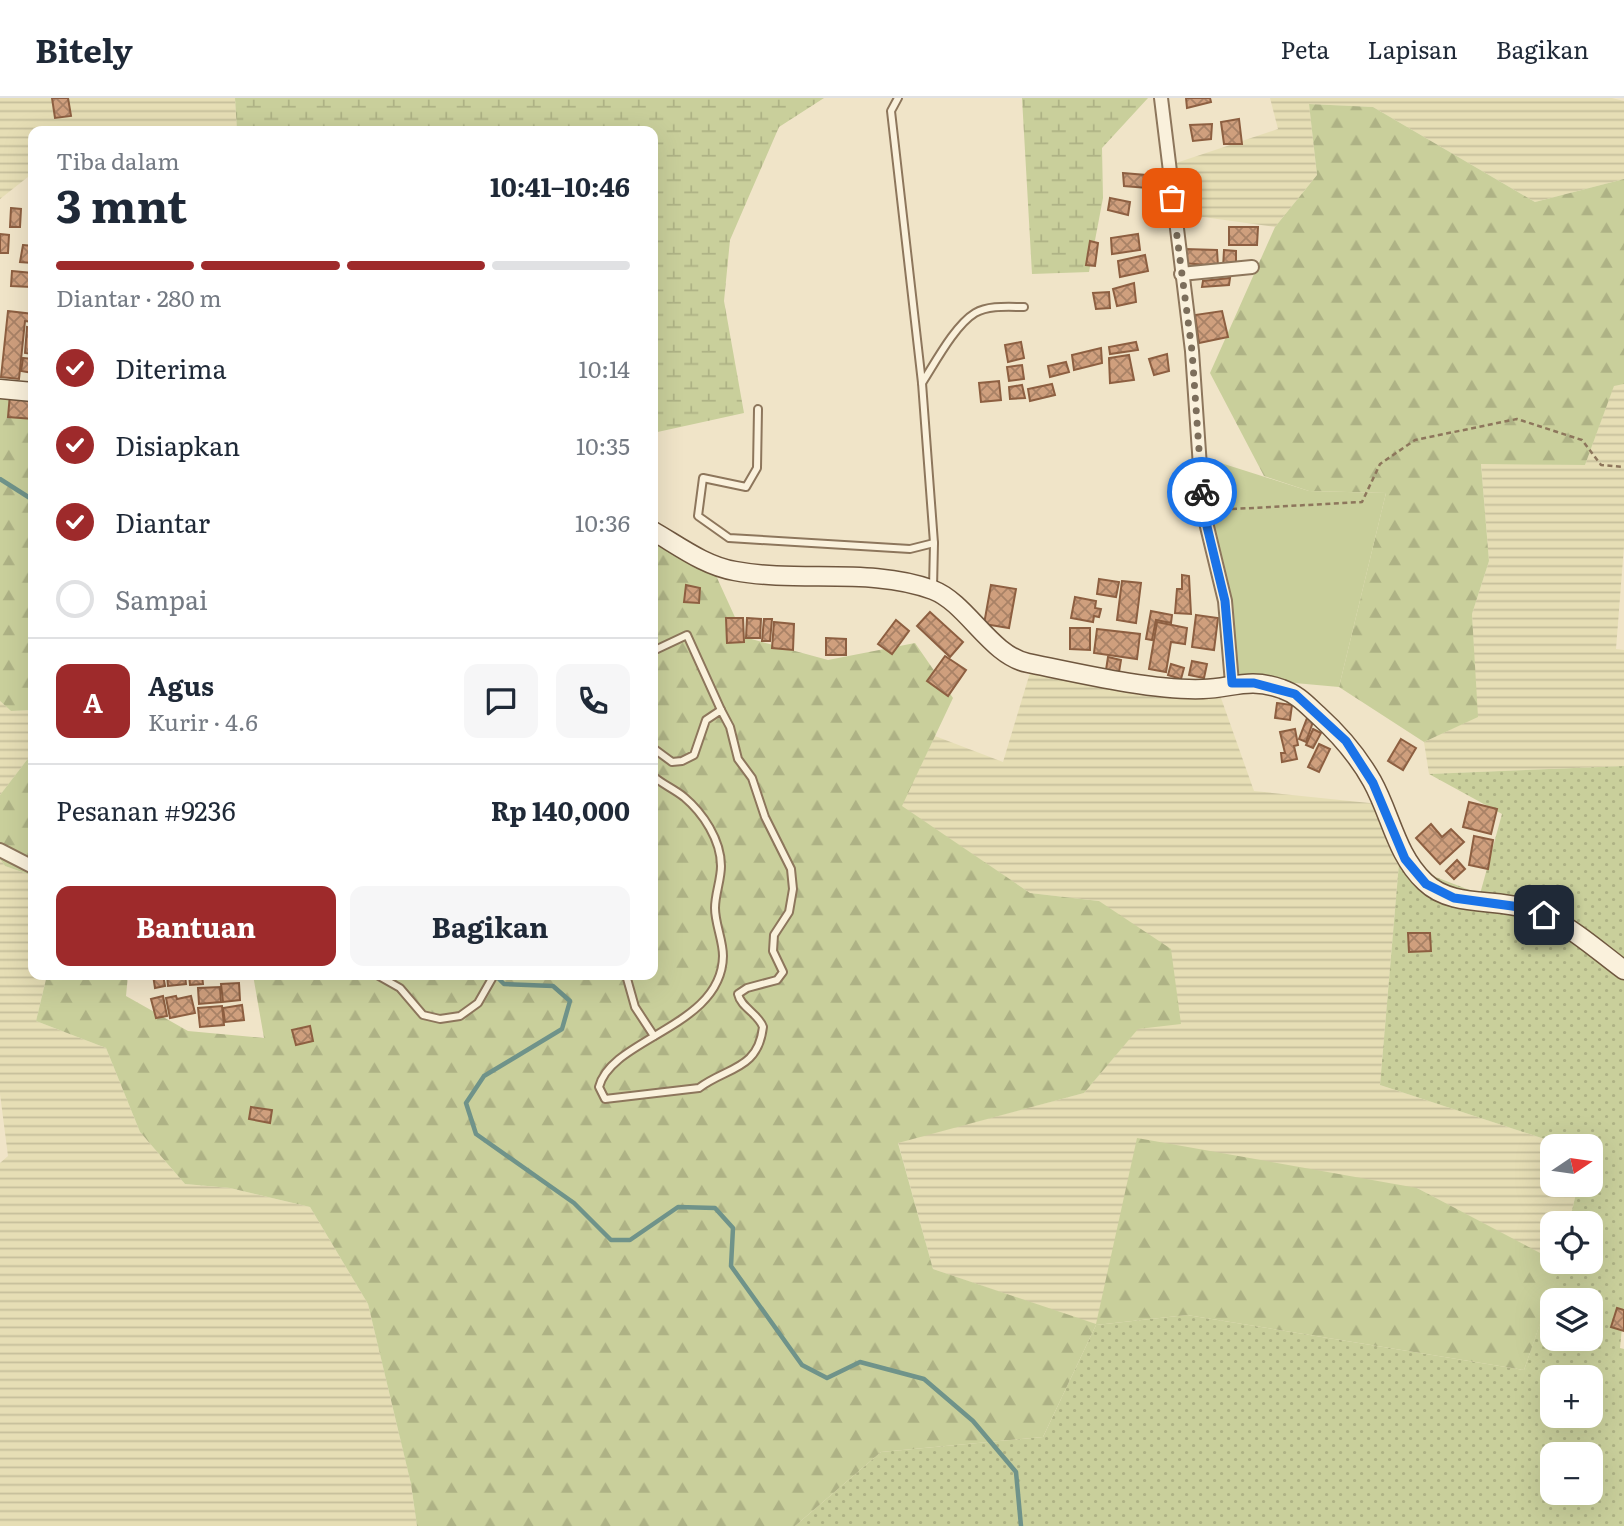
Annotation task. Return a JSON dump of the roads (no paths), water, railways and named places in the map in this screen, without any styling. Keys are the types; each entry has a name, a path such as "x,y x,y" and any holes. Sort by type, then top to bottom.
{"main road":[{"path":"0,388 28,391"},
{"path":"658,534 711,564 733,571 899,581 933,590 944,595 993,642 1023,662 1157,685 1205,689 1232,683 1267,685 1295,694 1346,741 1373,783 1405,859 1426,884 1454,898 1527,908 1560,922 1624,971"}],"street":[{"path":"1161,98 1192,351 1203,510 1225,601 1232,683"},
{"path":"1181,274 1252,267"},
{"path":"0,850 28,864"}],"lane":[{"path":"898,98 891,111 922,383 934,543 933,590"},
{"path":"922,383 951,339 975,313 997,307 1024,307"},
{"path":"758,409 757,468 746,486 703,478 698,516 729,538 910,549 934,543"},
{"path":"658,649 687,635 730,727 738,759 752,778 765,817 790,869 793,889 789,912 774,935 773,951 783,972 777,980 747,988 738,994 741,1003 759,1018 763,1027 749,1062 699,1088 605,1099 599,1087 605,1072 654,1035 680,1024 697,1007 719,973 723,957 715,910 721,868 716,839 705,820 686,799 658,779"},
{"path":"658,752 672,762 694,755 706,720 721,710"},
{"path":"386,980 400,988 423,1015 440,1019 460,1016 478,1003 490,980"},
{"path":"627,980 635,1007 654,1035"}],"waterway":[{"path":"0,479 28,497"},
{"path":"500,980 504,984 553,986 570,1001 562,1029 484,1076 466,1103 476,1134 574,1203 611,1240 630,1240 678,1207 715,1208 733,1228 731,1266 802,1365 827,1378 860,1362 924,1379 973,1421 1016,1472 1021,1526"}]}
